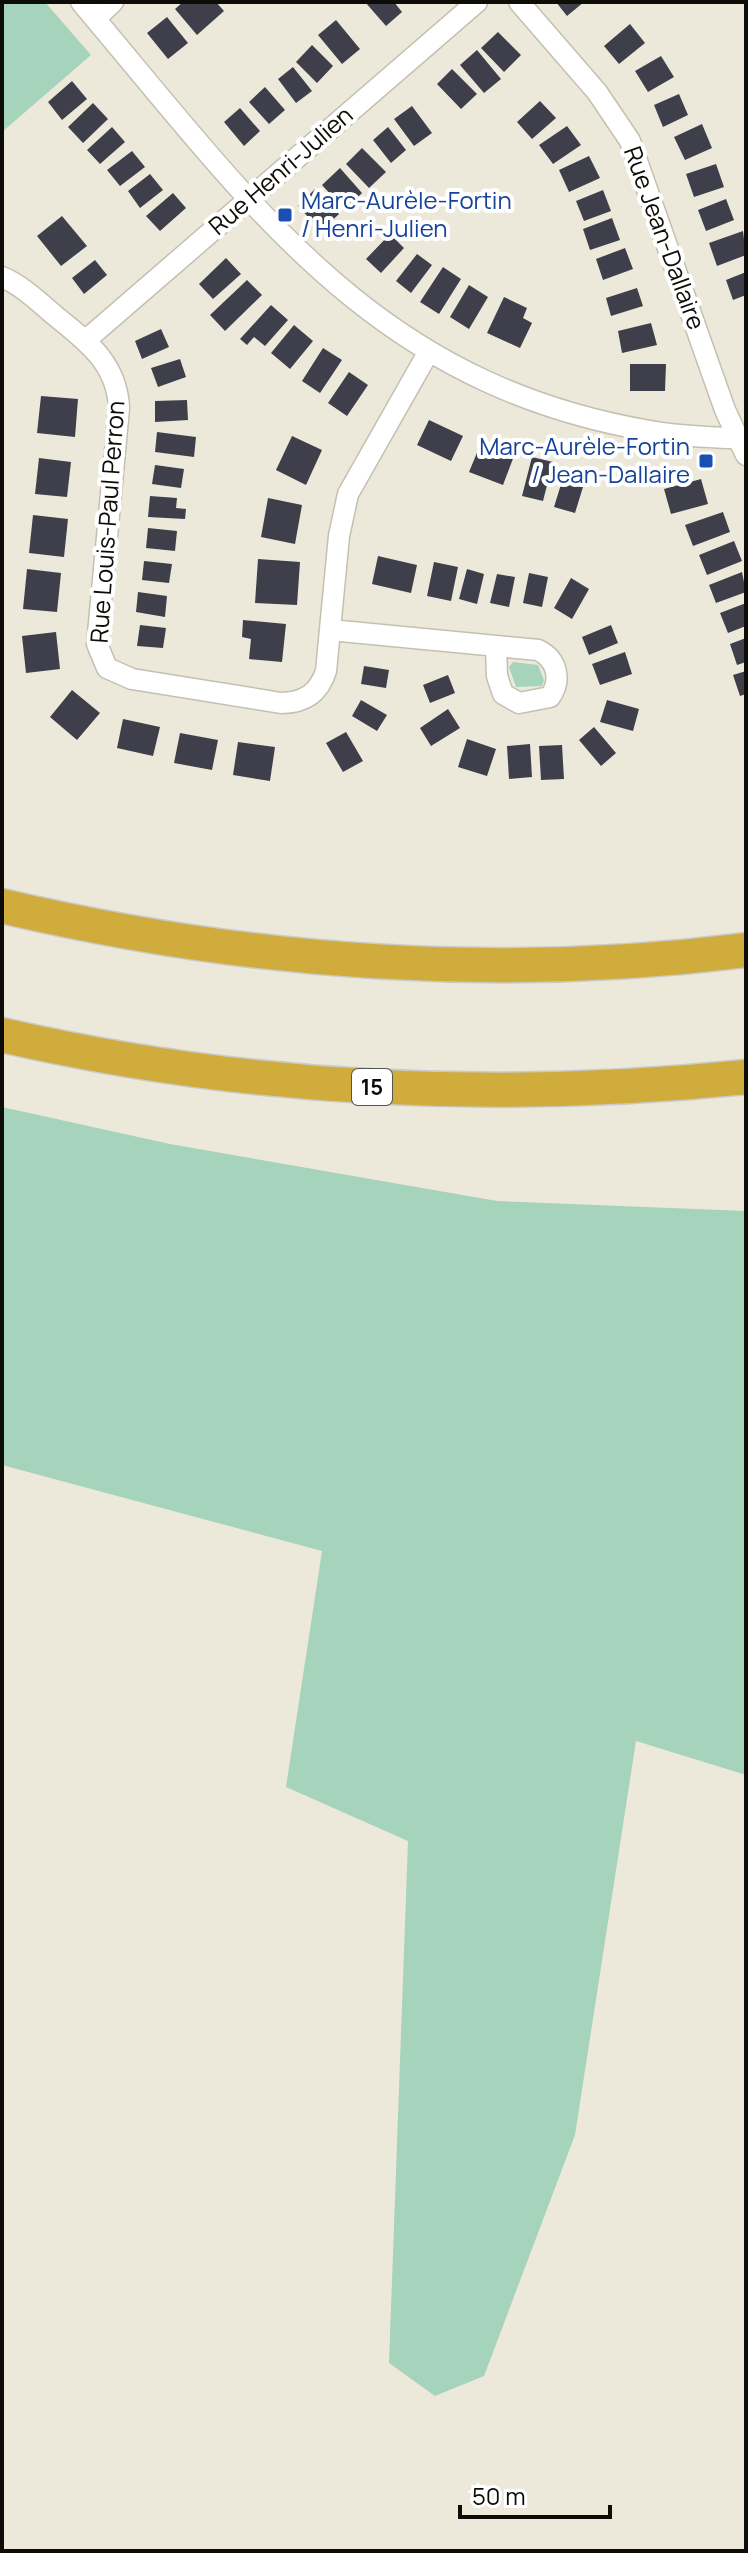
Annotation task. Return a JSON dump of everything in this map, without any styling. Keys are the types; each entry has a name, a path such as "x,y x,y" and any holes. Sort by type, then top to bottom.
{"highway":[{"path":"2,906 172,941 379,962 598,964 746,950"},
{"name":"15","path":"2,1035 198,1071 377,1088 578,1089 746,1077"}],"street":[{"path":"81,2 249,198 314,268 385,325 428,353 493,385 570,413 651,432 744,444"},
{"path":"95,19 113,2"},
{"name":"Rue Henri-Julien","path":"86,340 477,2"},
{"name":"Rue Jean-Dallaire","path":"519,2 597,92 630,141 744,444"},
{"name":"Rue Louis-Paul Perron","path":"2,277 86,340 108,367 118,397 97,651 107,668 132,679 281,703 298,702 311,695 324,678 339,536 348,494 428,353"},
{"path":"330,630 496,646"}],"green space":[{"path":"2,2 45,2 91,55 2,132"},
{"path":"513,662 538,665 544,680 542,686 516,687 509,667"},
{"path":"2,1107 170,1144 497,1201 746,1211 746,1775 636,1741 575,2135 484,2376 435,2396 389,2363 408,1841 286,1787 322,1551 2,1465"}],"building":[{"path":"183,2 216,2 224,11 197,35 175,9"},
{"path":"365,2 394,2 402,12 386,26"},
{"path":"556,2 584,2 567,16"},
{"path":"167,17 188,43 168,59 147,33"},
{"path":"336,20 360,49 342,64 318,35"},
{"path":"630,24 645,43 619,64 604,46"},
{"path":"498,32 521,55 504,72 481,48"},
{"path":"312,45 333,66 317,83 296,62"},
{"path":"477,50 501,79 484,93 460,65"},
{"path":"661,56 674,77 648,92 635,71"},
{"path":"293,67 312,91 296,103 278,79"},
{"path":"452,69 477,94 461,109 437,84"},
{"path":"72,81 87,99 62,120 48,102"},
{"path":"265,87 285,110 269,124 249,102"},
{"path":"679,94 688,115 663,127 654,105"},
{"path":"540,101 556,118 532,139 517,122"},
{"path":"93,103 108,119 83,143 68,127"},
{"path":"412,106 432,133 414,146 394,119"},
{"path":"240,108 260,131 244,146 224,122"},
{"path":"702,124 712,148 685,160 674,137"},
{"path":"567,126 581,145 553,164 539,145"},
{"path":"112,127 125,142 100,164 87,150"},
{"path":"388,127 406,150 391,163 373,140"},
{"path":"362,148 386,172 369,188 346,164"},
{"path":"132,151 145,167 120,186 107,170"},
{"path":"589,156 600,178 569,192 559,170"},
{"path":"716,164 724,187 694,197 686,174"},
{"path":"340,168 362,193 345,210 322,185"},
{"path":"150,174 163,190 140,208 128,191"},
{"path":"315,189 339,214 321,231 298,206"},
{"path":"603,190 611,211 584,221 576,201"},
{"path":"173,193 186,208 160,231 146,216"},
{"path":"726,199 734,220 706,231 698,210"},
{"path":"62,216 87,246 61,266 37,236"},
{"path":"612,218 620,240 590,250 583,229"},
{"path":"743,231 746,255 717,266 709,243"},
{"path":"390,234 404,248 381,273 366,259"},
{"path":"625,248 633,269 603,280 596,259"},
{"path":"417,254 432,265 411,293 396,281"},
{"path":"226,258 241,274 213,299 199,284"},
{"path":"95,260 107,275 84,294 72,278"},
{"path":"443,267 461,279 439,314 420,302"},
{"path":"746,272 746,295 733,300 726,280"},
{"path":"247,280 262,295 225,331 210,315"},
{"path":"469,285 488,297 469,329 450,317"},
{"path":"637,288 643,306 611,316 606,298"},
{"path":"504,297 527,308 523,318 532,323 520,348 487,333"},
{"path":"271,305 288,320 265,346 254,337 247,345 240,339"},
{"path":"651,323 657,345 622,353 618,331"},
{"path":"294,325 313,341 290,369 271,353"},
{"path":"161,329 169,347 142,359 135,341"},
{"path":"323,348 342,360 320,393 302,381"},
{"path":"180,359 186,377 158,387 151,368"},
{"path":"630,364 666,364 665,391 630,391"},
{"path":"349,372 368,385 347,416 328,403"},
{"path":"41,396 78,399 75,437 37,433"},
{"path":"187,400 188,420 155,422 155,401"},
{"path":"429,420 463,436 451,461 417,445"},
{"path":"157,432 196,437 194,457 155,452"},
{"path":"292,436 322,450 306,485 276,470"},
{"path":"481,443 514,456 503,485 469,472"},
{"path":"532,457 553,462 543,501 522,496"},
{"path":"39,458 71,462 67,497 35,494"},
{"path":"155,465 184,469 181,488 152,484"},
{"path":"566,468 587,474 575,513 554,507"},
{"path":"701,479 708,504 671,514 664,489"},
{"path":"150,496 177,498 176,508 186,509 185,519 148,517"},
{"path":"268,498 302,505 295,544 261,537"},
{"path":"723,512 730,532 693,546 685,525"},
{"path":"33,515 68,519 64,557 29,553"},
{"path":"148,528 177,531 175,551 146,548"},
{"path":"734,541 742,561 707,575 699,555"},
{"path":"378,556 417,565 411,593 372,584"},
{"path":"258,559 300,562 297,605 255,603"},
{"path":"144,561 172,564 169,583 142,580"},
{"path":"434,562 458,567 451,601 427,596"},
{"path":"27,569 61,573 57,612 23,609"},
{"path":"467,569 484,574 477,604 459,599"},
{"path":"742,572 746,592 716,603 709,585"},
{"path":"529,573 548,577 542,607 523,603"},
{"path":"497,574 515,577 509,607 490,603"},
{"path":"571,578 589,589 572,619 554,608"},
{"path":"138,592 167,596 165,617 136,612"},
{"path":"746,603 746,626 728,633 720,613"},
{"path":"243,620 286,624 282,662 249,659 251,639 242,637"},
{"path":"140,625 166,628 163,648 137,646"},
{"path":"611,625 618,643 589,655 582,637"},
{"path":"56,632 60,669 26,673 22,636"},
{"path":"746,638 746,662 737,665 730,644"},
{"path":"625,652 632,674 600,685 592,664"},
{"path":"364,666 389,670 386,688 361,684"},
{"path":"746,671 746,694 740,696 733,675"},
{"path":"448,675 455,693 430,703 423,685"},
{"path":"72,690 100,713 77,740 50,717"},
{"path":"361,700 387,715 377,731 352,716"},
{"path":"607,700 639,709 633,731 600,722"},
{"path":"448,709 460,728 431,746 420,728"},
{"path":"123,719 160,727 153,756 117,748"},
{"path":"594,727 616,753 601,766 579,740"},
{"path":"346,732 363,761 343,772 326,743"},
{"path":"180,733 218,740 212,770 174,763"},
{"path":"467,739 496,749 487,776 458,767"},
{"path":"238,742 275,747 270,781 233,775"},
{"path":"530,744 532,777 509,779 507,746"},
{"path":"562,745 564,779 541,780 539,746"}],"place":[{"name":"Marc-Aurèle-Fortin / Henri-Julien","path":"285,215"},
{"name":"Marc-Aurèle-Fortin / Jean-Dallaire","path":"706,461"}]}
